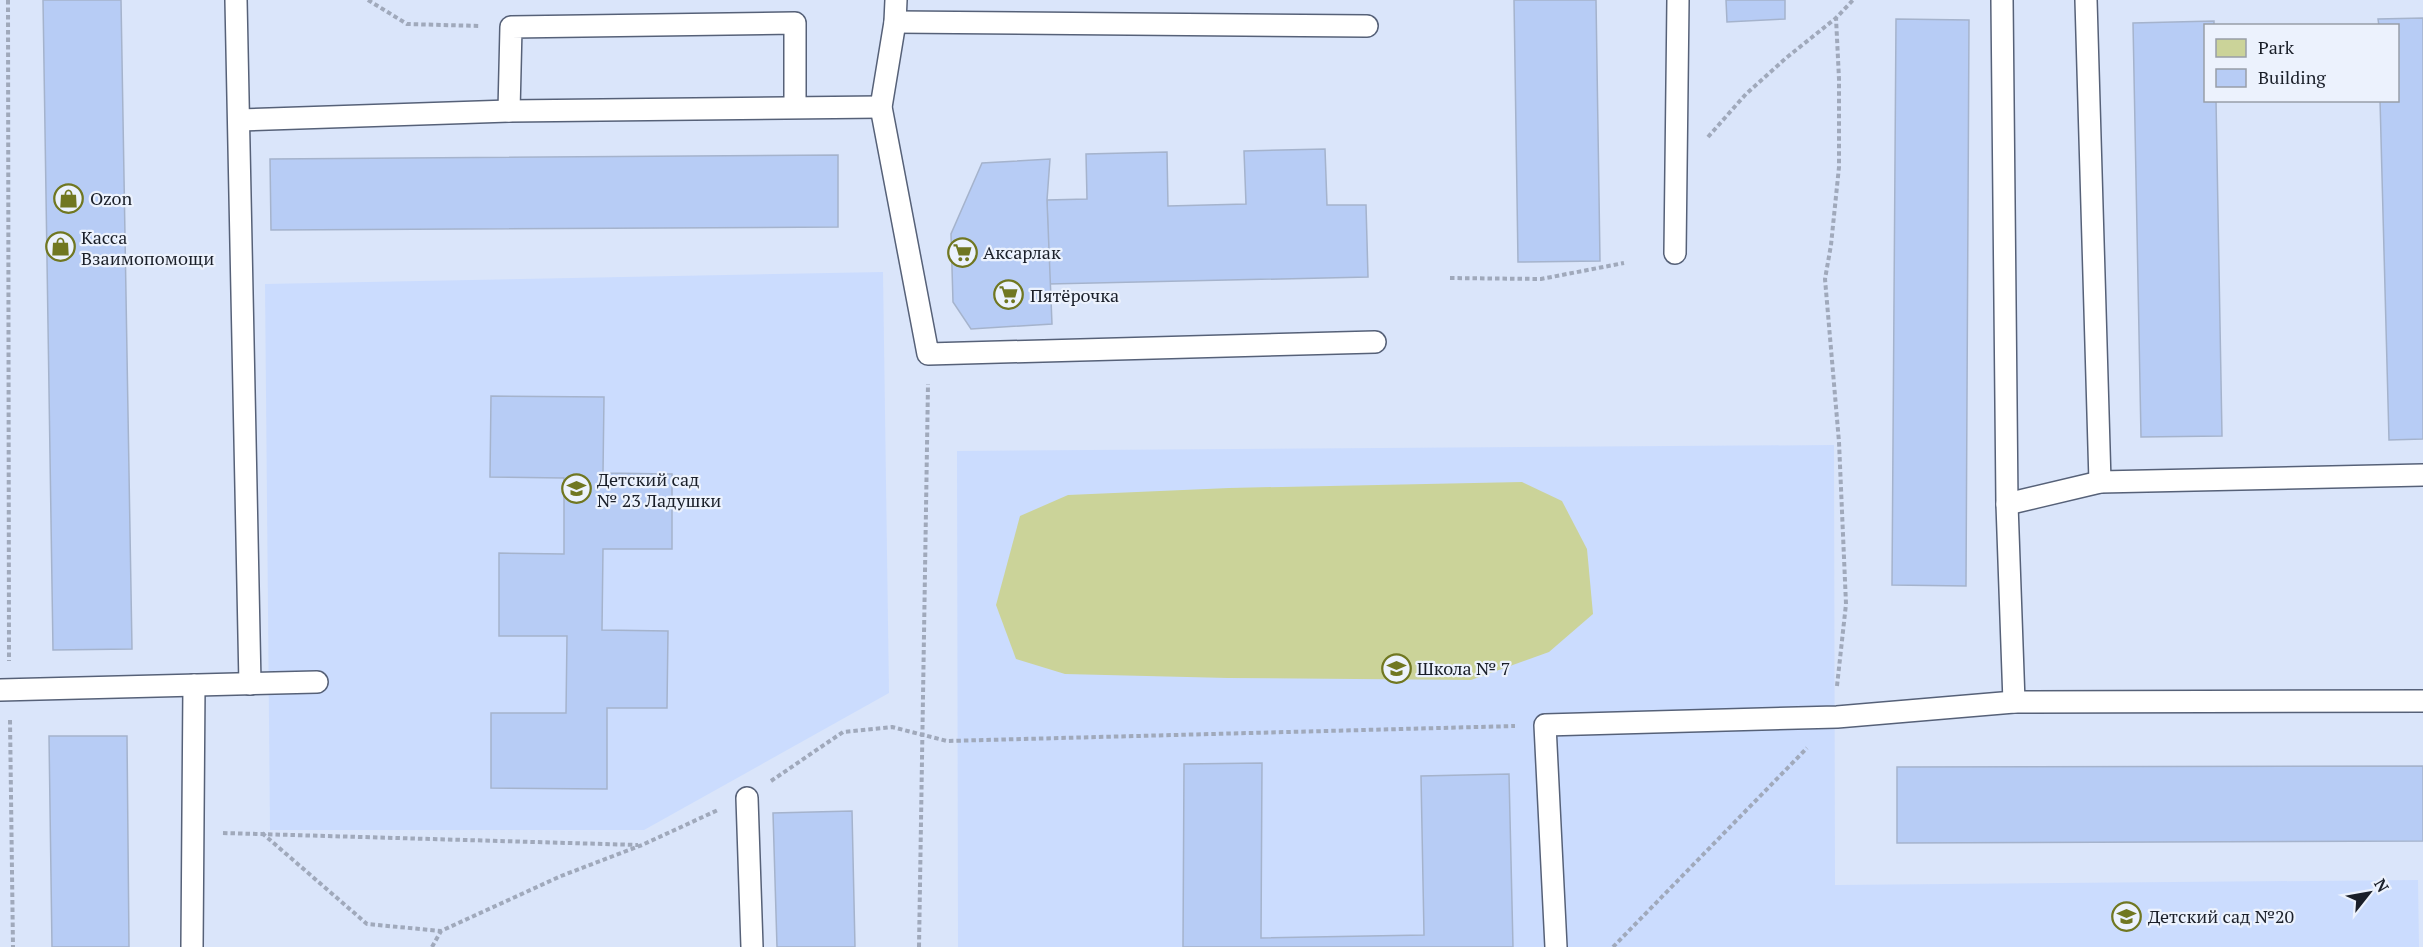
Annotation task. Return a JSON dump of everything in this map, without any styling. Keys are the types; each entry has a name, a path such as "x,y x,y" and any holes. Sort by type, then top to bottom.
{"lane":[{"path":"236,0 250,684"},
{"path":"896,0 896,22 881,106 928,354 1375,342"},
{"path":"1675,254 1678,0"},
{"path":"2002,0 2007,504 2014,702"},
{"path":"2086,0 2100,482"},
{"path":"896,22 1367,26"},
{"path":"508,111 511,27 795,23 795,107"},
{"path":"239,120 508,111 881,106"},
{"path":"2007,504 2100,482 2423,475"},
{"path":"5,690 318,682"},
{"path":"192,947 194,685"},
{"path":"1556,947 1545,725 1838,717 2014,702 2423,701"},
{"path":"747,798 752,947"}],"path":[{"path":"8,0 5,690 13,947"},
{"path":"368,0 407,24 511,27"},
{"path":"1676,167 1709,136 1746,94 1836,18 1853,0"},
{"path":"1613,947 1838,717 1837,680 1846,604 1839,442 1825,279 1839,167 1836,18"},
{"path":"1450,278 1541,279 1624,263"},
{"path":"919,947 928,354"},
{"path":"262,833 367,924 441,931 561,876 642,845 747,798 816,748 843,732 892,727 946,741 1545,725"},
{"path":"192,833 262,833 642,845"},
{"path":"432,947 441,931"}],"shaded area":[{"name":"Детский сад № 23 Ладушки","path":"883,272 889,693 644,830 270,830 265,284"},
{"name":"Школа № 7","path":"1834,445 1835,885 2418,880 2419,947 958,947 957,451"}],"green space":[{"path":"1522,482 1562,501 1587,549 1593,614 1549,652 1471,680 1065,674 1016,659 996,605 1020,516 1068,495 1229,488"}],"building":[{"path":"43,0 121,0 132,649 53,650"},
{"path":"1514,0 1596,0 1600,261 1518,262"},
{"path":"1726,0 1785,0 1785,19 1727,22"},
{"path":"2423,18 2423,439 2389,440 2380,102 2399,102 2399,24 2379,24 2378,19"},
{"path":"1896,19 1969,20 1966,586 1892,585"},
{"path":"2214,21 2214,24 2204,24 2204,102 2216,102 2222,436 2141,437 2133,23"},
{"path":"1325,149 1327,205 1366,205 1368,277 1049,284 1047,200 1087,199 1086,154 1167,152 1168,206 1246,204 1244,151"},
{"path":"838,155 838,227 271,230 270,159"},
{"path":"1050,159 1047,200 1052,324 971,329 953,302 951,234 982,163"},
{"path":"491,396 604,397 603,473 672,474 672,549 603,549 602,630 668,631 667,708 607,708 607,789 491,788 491,713 566,713 567,636 499,636 499,553 564,554 564,478 490,477"},
{"path":"49,736 127,736 129,947 52,947"},
{"path":"1262,763 1261,938 1424,935 1421,776 1509,774 1513,947 1183,947 1184,764"},
{"path":"2423,766 2423,841 1897,843 1897,767"},
{"path":"852,811 855,947 777,947 773,813"}],"place":[{"name":"Ozon","path":"69,198"},
{"name":"Касса Взаимопомощи","path":"60,247"},
{"name":"Аксарлак","path":"962,252"},
{"name":"Пятёрочка","path":"1009,295"},
{"name":"Детский сад № 23 Ладушки","path":"576,489"},
{"name":"Школа № 7","path":"1396,668"},
{"name":"Детский сад №20","path":"2127,916"}]}
